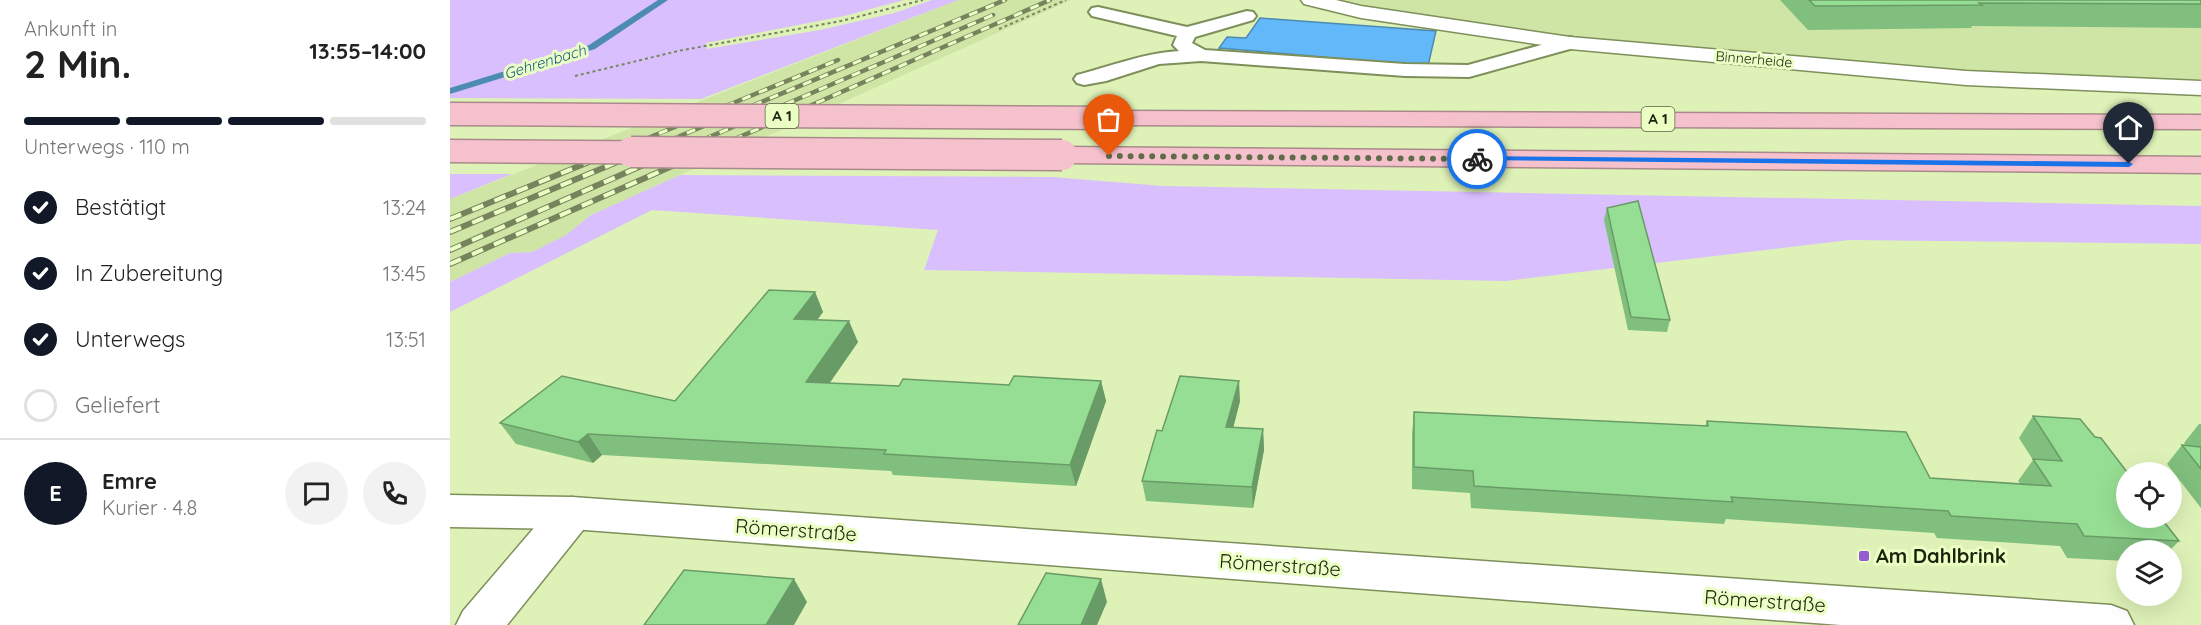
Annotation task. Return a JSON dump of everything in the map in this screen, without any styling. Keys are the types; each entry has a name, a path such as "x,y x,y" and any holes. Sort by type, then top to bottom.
{"highway":[{"name":"A 1","path":"450,114 2201,122"},
{"path":"450,151 2201,165"}],"street":[{"name":"Binnerheide","path":"1311,0 1361,12 1570,43 1966,78 2201,88"},
{"name":"Römerstraße","path":"450,511 572,513 2031,623 2111,625"},
{"path":"479,625 572,513"}],"lane":[{"path":"1098,12 1187,33 1247,16"},
{"path":"1187,33 1182,45 1201,55"},
{"path":"1084,79 1106,75 1157,58 1201,55 1405,70 1469,71 1570,43"}],"path":[{"path":"575,76 678,51 842,21 923,0"},
{"path":"999,29 1067,0"}],"shaded area":[{"path":"450,0 904,0 844,16 706,43 707,49 820,30 894,13 932,0 958,0 701,99 450,98"},
{"path":"958,0 1071,0 591,215 566,235 532,252 510,253 450,282 450,199"},
{"path":"1328,0 2201,0 2201,79 2075,78 1897,71 1529,39"},
{"path":"450,174 512,174 450,199"},
{"path":"680,175 1052,177 1163,186 2201,206 2201,244 1849,240 1506,281 924,270 938,230 652,210 450,312 450,282 510,253 532,252 566,235 591,215"}],"water":[{"path":"1260,18 1436,31 1428,66 1219,48 1227,37 1246,38"}],"building":[{"path":"1809,0 2201,0 2201,4 1979,3 1982,5 1815,6"},
{"path":"1638,201 1670,320 1631,317 1607,208"},
{"path":"769,290 815,292 794,319 849,321 806,382 899,386 903,379 1009,385 1014,376 1101,381 1070,465 884,454 886,450 588,434 578,442 500,423 562,376 675,401"},
{"path":"1180,376 1239,381 1226,427 1263,429 1252,487 1142,481 1157,430 1162,431"},
{"path":"1414,412 1708,426 1707,421 1906,432 1930,478 2051,486 2033,459 2062,461 2033,416 2080,419 2095,437 2101,438 2119,462 2116,462 2116,528 2169,528 2178,540 2084,536 2077,524 1951,516 1948,511 1731,497 1733,502 1474,486 1473,471 1414,467"},
{"path":"2182,445 2201,447 2201,469"},
{"path":"684,570 794,579 766,625 644,625"},
{"path":"1046,573 1101,579 1081,625 1018,625"}],"waterway":[{"name":"Gehrenbach","path":"450,91 592,47 664,0"}],"railway":[{"path":"637,154 1005,0"},
{"path":"701,154 1050,0"},
{"path":"670,154 993,15"},
{"path":"609,154 838,60"},
{"path":"450,219 613,152"},
{"path":"450,232 641,152"},
{"path":"450,250 673,152"},
{"path":"450,264 704,152"}],"way so far":[{"path":"1109,156 1477,159"}],"place":[{"name":"Am Dahlbrink","path":"1864,556"}],"route":[{"path":"1477,159 2129,164"}]}
